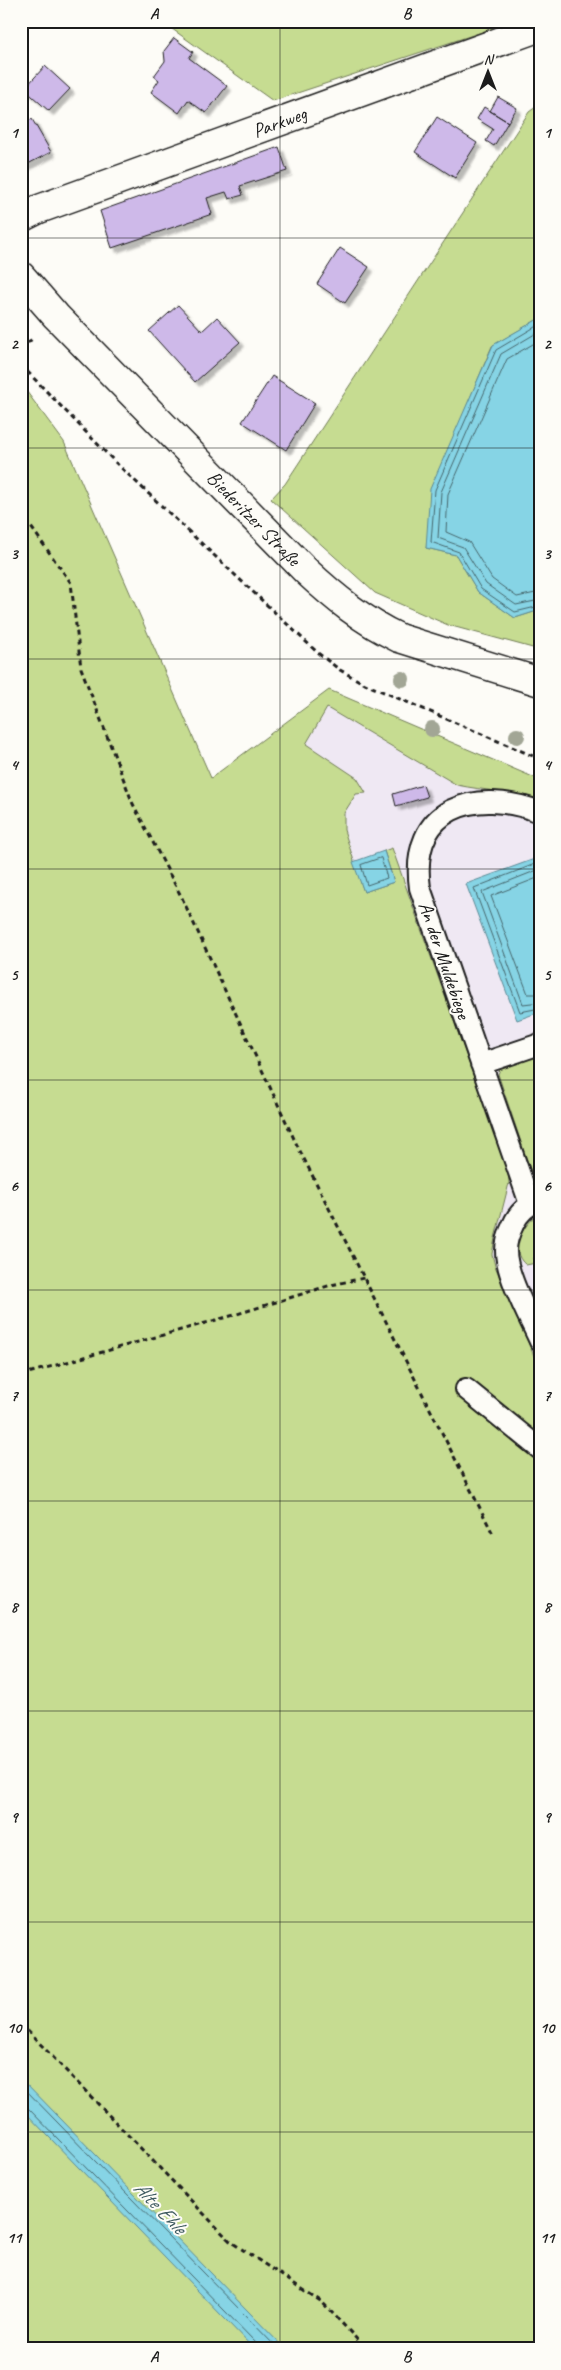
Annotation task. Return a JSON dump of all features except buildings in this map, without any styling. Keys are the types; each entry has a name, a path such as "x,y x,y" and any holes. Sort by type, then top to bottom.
{"street":[{"name":"Parkweg","path":"21,218 39,209 540,27"},
{"name":"Biederitzer Straße","path":"21,276 56,316 292,557 345,605 379,629 399,638 540,682"}],"lane":[{"name":"An der Muldebiege","path":"535,1202 482,1064 420,888 418,870 419,852 434,822 460,807 474,803 503,803 540,812"},
{"path":"482,1064 540,1044"},
{"path":"535,1202 516,1217 508,1236 506,1251 508,1268 540,1341"},
{"path":"466,1389 540,1449"}],"path":[{"path":"21,365 116,463 333,665 365,684 540,759"},
{"path":"21,512 71,583 81,668 133,804 182,898 265,1079 494,1536"},
{"path":"21,1375 234,1316 331,1285 364,1278"},
{"path":"21,2024 232,2242 322,2302 366,2349"}],"shaded area":[{"path":"329,690 540,780 540,1403 211,779"}],"green space":[{"path":"161,21 490,21 494,28 273,101"},
{"path":"540,104 540,318 492,346 463,415 426,548 456,555 478,592 515,618 540,610 540,650 448,625 375,593 271,499 285,484 529,112"},
{"path":"21,384 64,442 211,778 329,690 540,780 540,800 457,785 327,708 306,744 357,778 366,793 356,794 344,813 344,830 364,892 394,882 384,851 392,848 508,1172 509,1183 492,1254 495,1266 540,1370 540,2349 21,2349"},
{"path":"540,1049 540,1182 536,1180 531,1172 498,1074 502,1065"},
{"path":"540,1213 540,1256 534,1258 536,1263 526,1265 520,1259 518,1252 520,1237 528,1223"}],"water":[{"path":"540,318 540,610 515,618 478,592 456,555 426,548 430,489 493,345"},
{"path":"384,851 394,882 364,892 353,862"},
{"path":"540,857 540,1012 517,1020 466,884"},
{"path":"21,2078 285,2349 254,2349 21,2108"}],"water label":[{"name":"Alte Ehle","path":"160,2207"}]}
